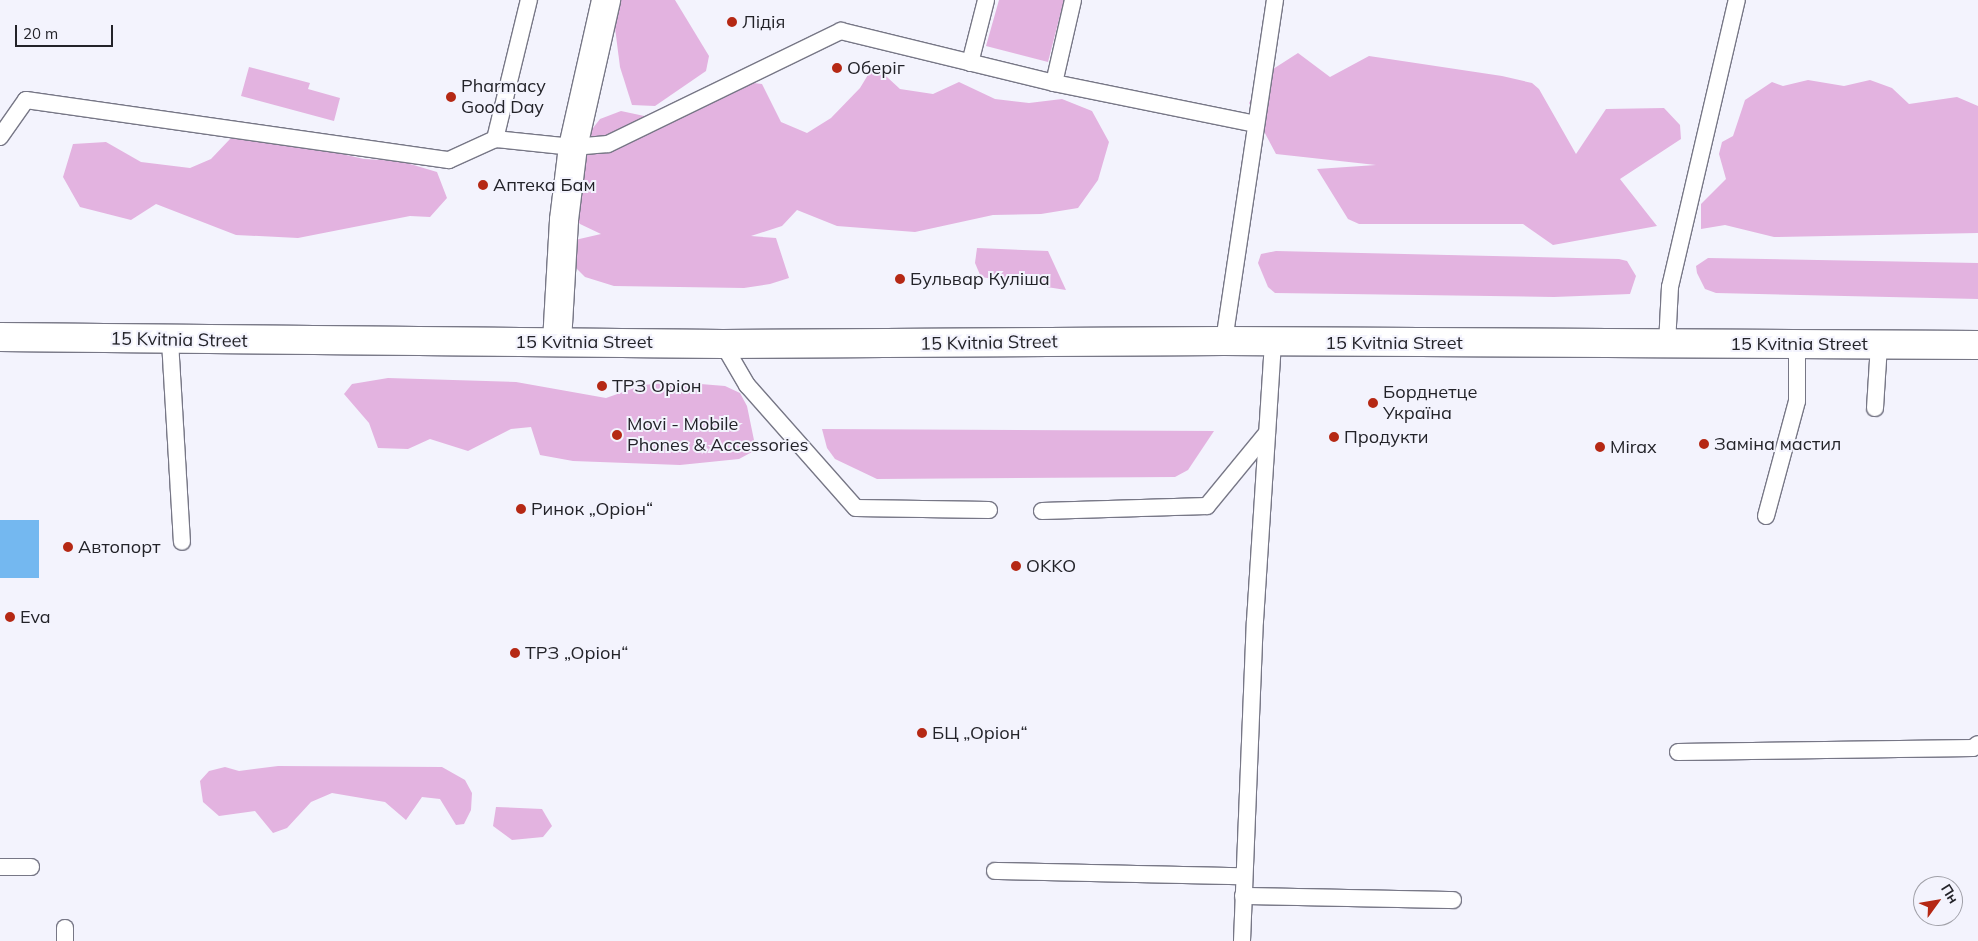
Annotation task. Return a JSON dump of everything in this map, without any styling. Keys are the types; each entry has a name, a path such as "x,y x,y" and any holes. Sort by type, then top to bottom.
{"main road":[{"path":"558,342 564,220 573,147 606,0"},
{"name":"15 Kvitnia Street","path":"0,337 170,341 723,344 1224,341 1273,343 1978,345"}],"lane":[{"path":"496,139 529,0"},
{"path":"970,63 986,0"},
{"path":"1054,83 1073,0"},
{"path":"1224,341 1275,0"},
{"path":"1667,344 1670,287 1738,0"},
{"path":"0,137 26,100 449,160 496,139 573,147 608,144 841,31 1054,83 1256,124"},
{"path":"170,341 182,542"},
{"path":"1242,941 1273,343"},
{"path":"1766,516 1796,402 1797,343"},
{"path":"723,344 747,385 856,508 989,510"},
{"path":"1875,408 1879,344"},
{"path":"1042,511 1207,506 1267,433"},
{"path":"1678,752 1973,748 1978,744"},
{"path":"0,867 31,867"},
{"path":"995,871 1244,876"},
{"path":"1243,896 1453,900"}],"shaded area":[{"path":"620,0 675,0 709,56 706,71 655,106 632,105 620,67 614,20"},
{"path":"999,0 1064,0 1048,62 986,46"},
{"path":"1298,53 1330,77 1369,56 1502,76 1532,83 1539,89 1576,154 1606,109 1664,108 1680,125 1681,139 1620,179 1657,226 1553,245 1523,224 1359,224 1348,219 1317,169 1376,165 1276,154 1249,103 1267,73"},
{"path":"874,65 900,89 933,94 959,82 995,99 1029,103 1062,99 1092,111 1109,142 1098,180 1078,208 1041,214 993,215 915,232 837,226 797,210 782,226 751,236 776,238 789,278 770,284 744,288 614,286 585,277 569,261 575,240 601,234 580,224 563,204 572,155 600,119 621,111 663,120 737,81 762,84 781,122 807,133 831,118 860,88"},
{"path":"249,67 310,83 308,89 340,98 334,121 241,96"},
{"path":"1808,80 1844,86 1870,80 1892,88 1909,104 1957,97 1978,106 1978,233 1774,237 1725,225 1701,229 1701,204 1726,179 1719,154 1722,142 1733,136 1745,100 1772,82 1783,86"},
{"path":"260,132 307,146 364,159 400,161 437,172 447,198 430,217 410,216 298,238 236,235 156,204 131,220 80,207 63,177 73,144 106,142 141,162 190,168 211,159 230,139"},
{"path":"977,248 1048,251 1066,290 981,277 975,263"},
{"path":"1276,251 1619,259 1627,261 1636,276 1630,294 1554,297 1275,293 1268,287 1258,263 1261,254"},
{"path":"1708,258 1978,263 1978,299 1716,293 1705,289 1697,273 1696,266"},
{"path":"388,378 516,382 606,398 643,385 676,382 725,386 740,393 747,406 755,445 752,452 739,459 680,465 573,461 540,455 531,427 511,429 468,451 430,439 408,449 378,448 369,423 344,394 352,384"},
{"path":"822,429 1214,431 1188,470 1175,477 877,479 835,459 827,448"},
{"path":"278,766 442,767 465,780 472,793 471,810 464,824 456,825 440,799 422,797 406,820 385,802 332,793 311,802 287,828 273,833 255,811 219,816 203,802 200,781 209,771 225,767 239,771"},
{"path":"496,807 542,809 552,826 543,837 512,840 493,826"}],"water":[{"path":"0,520 39,520 39,578 0,578"}],"place":[{"name":"Лідія","path":"732,22"},
{"name":"Оберіг","path":"837,68"},
{"name":"Pharmacy Good Day","path":"451,97"},
{"name":"Аптека Бам","path":"483,185"},
{"name":"Бульвар Куліша","path":"900,279"},
{"name":"ТРЗ Оріон","path":"602,386"},
{"name":"Борднетце Україна","path":"1373,403"},
{"name":"Movi - Mobile Phones & Accessories","path":"617,435"},
{"name":"Продукти","path":"1334,437"},
{"name":"Заміна мастил","path":"1704,444"},
{"name":"Mirax","path":"1600,447"},
{"name":"Ринок „Оріон“","path":"521,509"},
{"name":"Автопорт","path":"68,547"},
{"name":"OKKO","path":"1016,566"},
{"name":"Eva","path":"10,617"},
{"name":"ТРЗ „Оріон“","path":"515,653"},
{"name":"БЦ „Оріон“","path":"922,733"}]}
